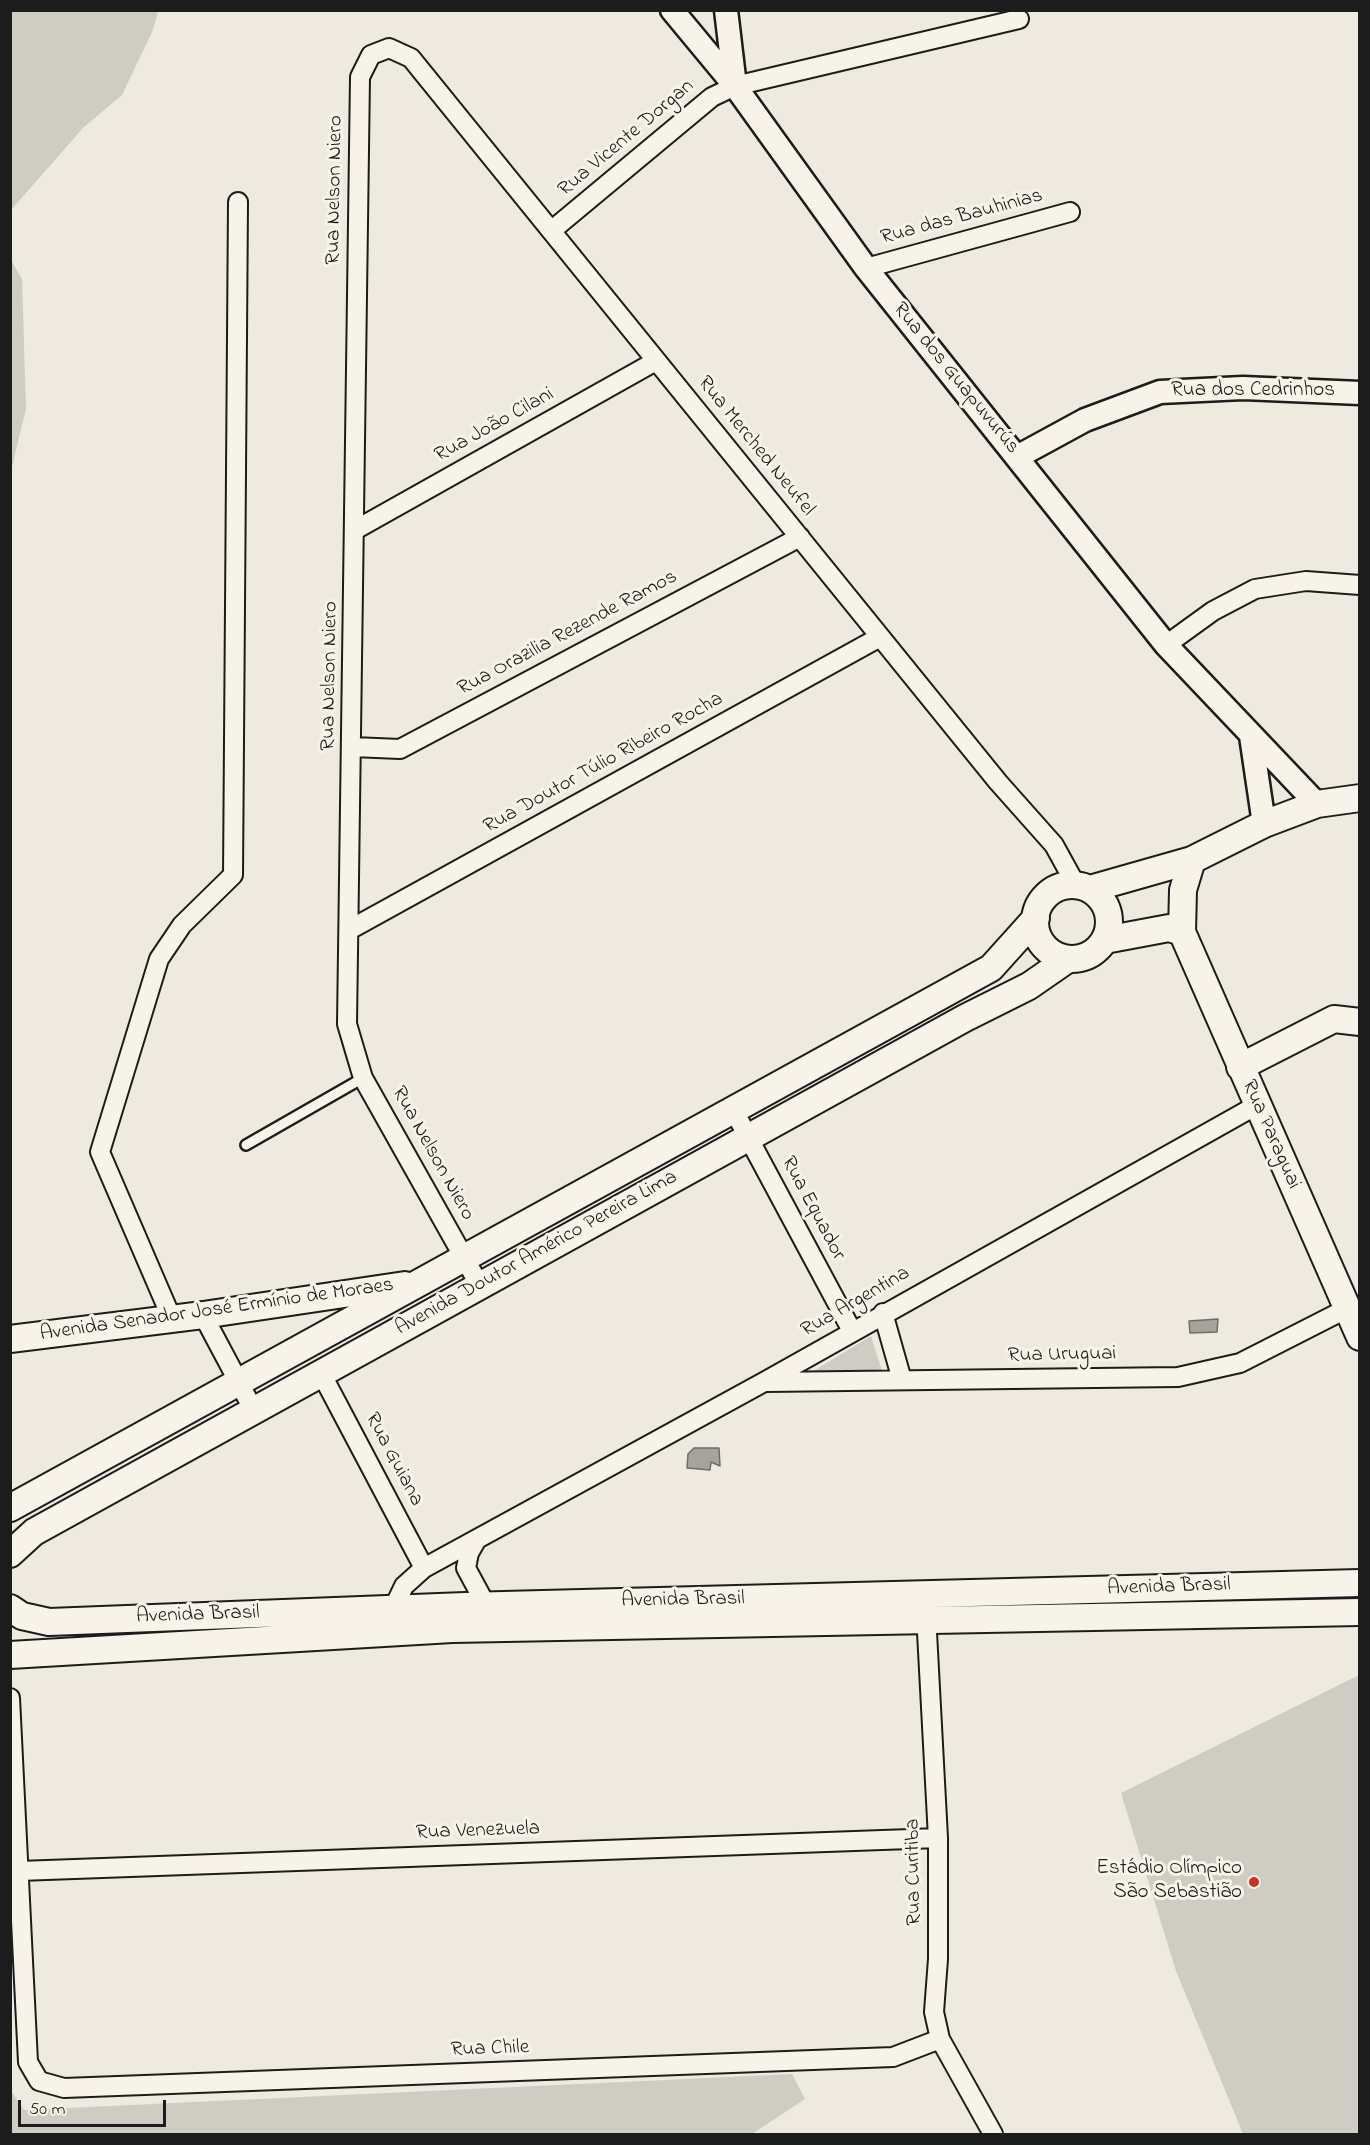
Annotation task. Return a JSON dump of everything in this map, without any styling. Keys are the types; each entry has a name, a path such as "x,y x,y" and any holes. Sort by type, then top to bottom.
{"main road":[{"path":"1182,932 1169,928 1105,940 1089,954 1068,959 1054,954 1044,945 1037,932 1036,918 1040,904 1047,895 1062,886 1083,887 1192,860 1264,824 1317,804 1359,798"},
{"name":"Rua Paraguai","path":"1192,860 1183,890 1182,932 1257,1105 1353,1306 1359,1337"},
{"path":"1083,887 1101,899 1108,912 1109,926 1105,940"},
{"name":"Avenida Doutor Américo Pereira Lima","path":"10,1554 158,1429 991,968 1036,918"},
{"name":"Avenida Doutor Américo Pereira Lima","path":"10,1508 172,1456 965,1018 1020,991 1068,959"},
{"path":"1240,1067 1334,1019 1359,1022"},
{"name":"Avenida Senador José Ermínio de Moraes","path":"10,1339 203,1315 423,1283"},
{"path":"158,1429 172,1456"},
{"name":"Avenida Brasil","path":"10,1655 198,1644 393,1620 486,1605 1359,1583"},
{"name":"Avenida Brasil","path":"10,1608 22,1616 49,1622 200,1616 393,1620 927,1620 1359,1612"},
{"path":"198,1644 200,1616"}],"street":[{"name":"Rua dos Guapuvurús","path":"672,10 735,86 866,268 1166,645 1317,804"},
{"path":"726,10 735,86"},
{"name":"Rua Vicente Dorgan","path":"551,231 712,97 735,86 1019,19"},
{"name":"Rua Merched Neufel","path":"389,48 411,58 998,782 1054,845 1083,887"},
{"name":"Rua Nelson Niero","path":"389,48 371,55 360,77 353,747 347,1024 363,1078 480,1286"},
{"path":"172,1319 100,1152 159,959 182,925 233,875 238,202"},
{"name":"Rua das Bauhinias","path":"866,268 1070,212"},
{"name":"Rua João Cilani","path":"355,530 656,361"},
{"name":"Rua dos Cedrinhos","path":"1017,457 1085,420 1160,392 1243,388 1359,393"},
{"name":"Rua Orazilia Rezende Ramos","path":"353,747 400,749 800,537"},
{"path":"1166,645 1213,611 1256,589 1306,581 1359,585"},
{"name":"Rua Doutor Túlio Ribeiro Rocha","path":"349,930 880,637"},
{"path":"1251,736 1264,824"},
{"name":"Rua Argentina","path":"393,1620 404,1586 424,1568 764,1382 883,1313 1257,1105"},
{"name":"Rua Equador","path":"733,1109 852,1331"},
{"name":"Rua Uruguai","path":"764,1382 1178,1377 1240,1363 1353,1306"},
{"path":"883,1313 902,1380"},
{"path":"203,1315 254,1411"},
{"name":"Rua Guiana","path":"321,1373 424,1568"},
{"path":"477,1539 469,1553 466,1568 486,1605"},
{"name":"Rua Curitiba","path":"925,1595 938,1838 938,1959 934,2012 940,2039 986,2132"},
{"path":"10,1698 19,1871 16,1922"},
{"name":"Rua Venezuela","path":"19,1871 938,1838"},
{"name":"Rua Chile","path":"16,1922 28,2062 39,2081 64,2088 893,2057 940,2039"}],"lane":[{"path":"246,1145 363,1078"}],"shaded area":[{"path":"11,10 158,11 153,30 122,95 83,128 11,210"},
{"path":"11,260 22,279 26,409 11,471"},
{"path":"1218,1319 1217,1332 1190,1333 1189,1321"},
{"path":"871,1336 883,1374 812,1372"},
{"path":"694,1448 719,1448 720,1466 711,1462 710,1470 687,1468 688,1454"},
{"name":"Estádio Olímpico São Sebastião","path":"1359,1675 1359,2134 1243,2134 1176,1971 1121,1793"},
{"path":"792,2074 805,2099 752,2134 11,2134 11,2091 24,2110"}],"place":[{"name":"Estádio Olímpico São Sebastião","path":"1254,1882"}]}
